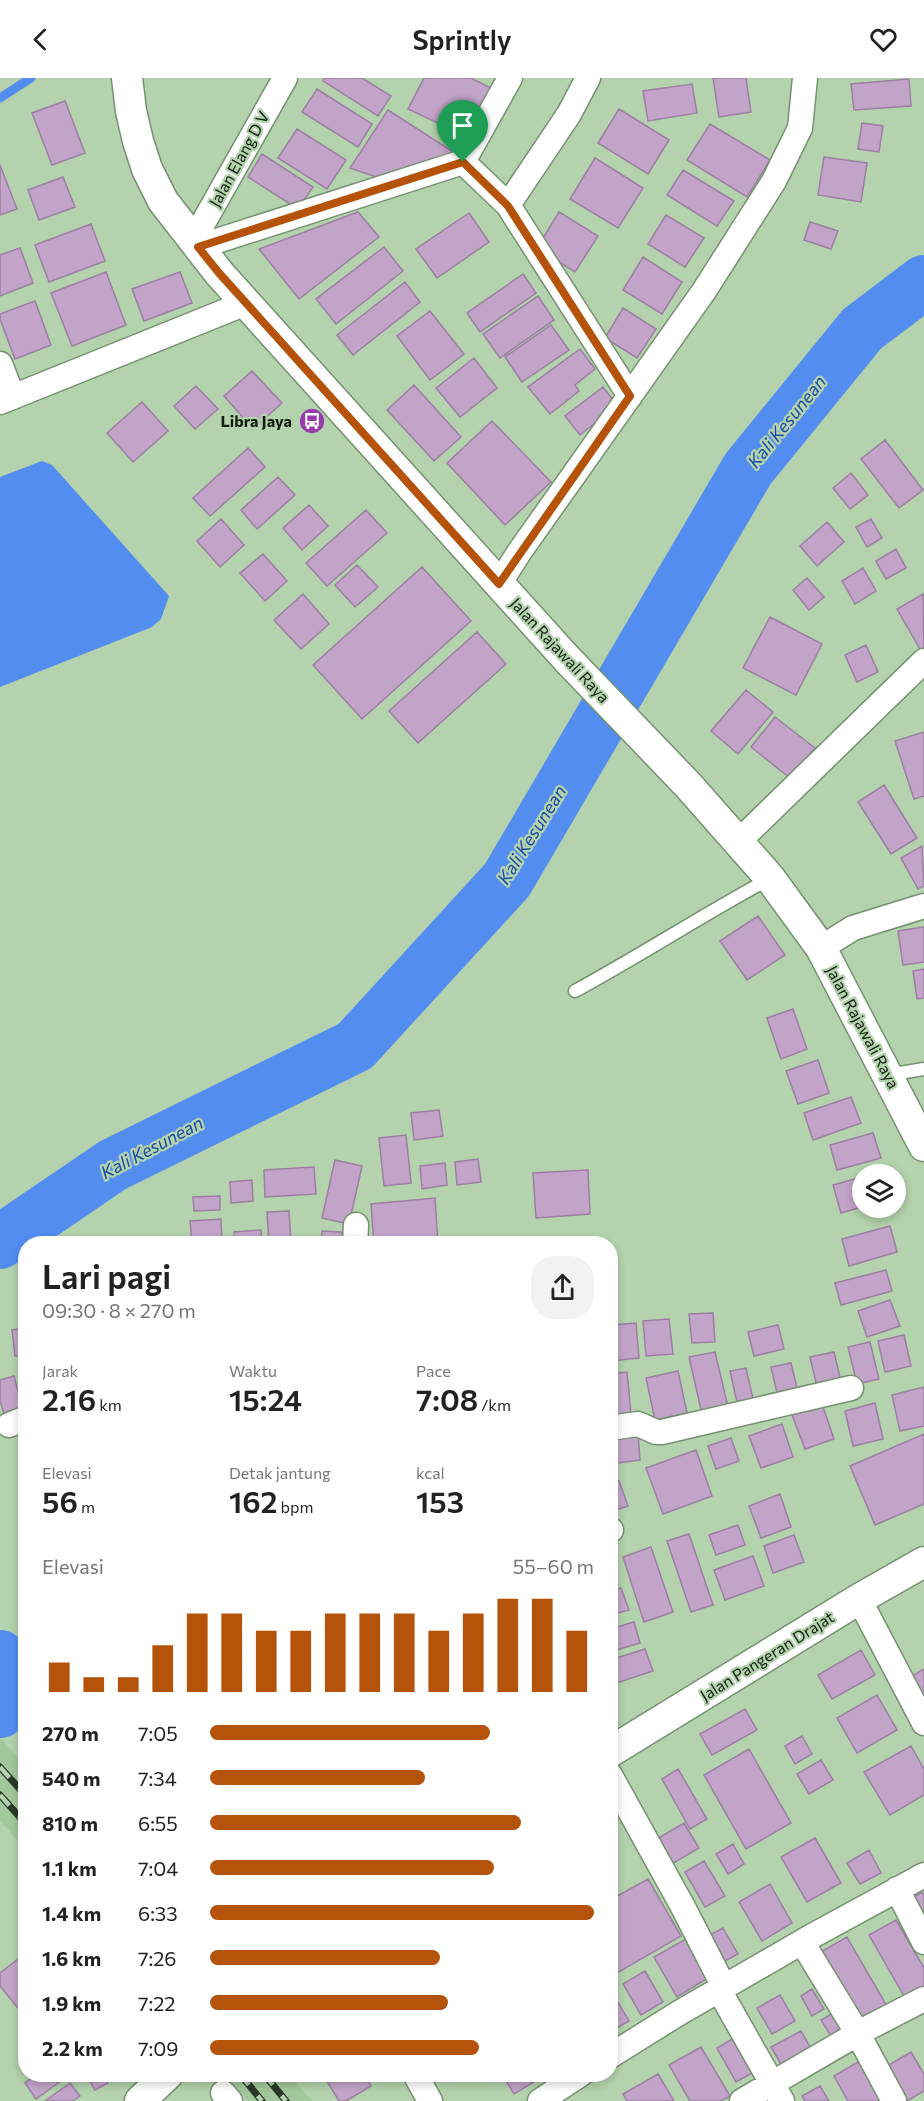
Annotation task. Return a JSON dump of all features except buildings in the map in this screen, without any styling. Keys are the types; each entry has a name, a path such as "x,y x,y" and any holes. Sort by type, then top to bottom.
{"street":[{"name":"Jalan Rajawali Raya","path":"127,78 131,111 147,169 163,201 195,244 567,659 688,785 770,878 821,948 922,1137"},
{"name":"Jalan Elang D V","path":"195,244 285,78"},
{"path":"195,244 463,162 510,78"},
{"path":"508,206 569,114 588,78"},
{"path":"499,584 704,291 774,181 801,128 805,78"},
{"path":"463,162 508,206 630,396"},
{"path":"0,364 6,400 246,303"},
{"path":"738,843 924,662"},
{"path":"821,948 853,928 924,906"},
{"path":"618,1427 638,1424 662,1432 851,1388"},
{"name":"Jalan Pangeran Drajat","path":"618,1747 859,1599 924,1562"},
{"path":"859,1599 924,1723"},
{"path":"618,1789 683,1907 722,1988 777,2092"},
{"path":"618,2051 722,1988 924,1875"},
{"path":"897,1889 924,1942"},
{"path":"802,1942 858,2034 894,2101"},
{"path":"742,2101 777,2092 858,2034 924,1999"},
{"path":"140,2101 160,2082"},
{"path":"419,2082 430,2101"},
{"path":"540,2101 569,2082"}],"lane":[{"path":"575,991 636,958 770,878"},
{"path":"888,1075 924,1069"}],"shaded area":[{"path":"0,1737 18,1758 18,1841 0,1820"},
{"path":"232,2082 296,2082 312,2101 248,2101"}],"water":[{"path":"42,461 52,465 169,596 161,619 152,627 0,687 0,477"}],"waterway":[{"path":"0,98 31,78"},
{"name":"Kali Kesunean","path":"0,1242 113,1165 355,1046 507,880 748,469 862,329 924,282"},
{"name":"Kali Kesunean","path":"0,1657 4,1694 0,1711"}],"railway":[{"path":"0,1767 18,1787"},
{"path":"0,1795 18,1815"},
{"path":"247,2082 262,2101"},
{"path":"271,2082 286,2101"}],"place":[{"name":"Libra Jaya","path":"312,421"}],"route":[{"path":"463,162 508,206 630,396 499,584 198,247 463,162"}]}
